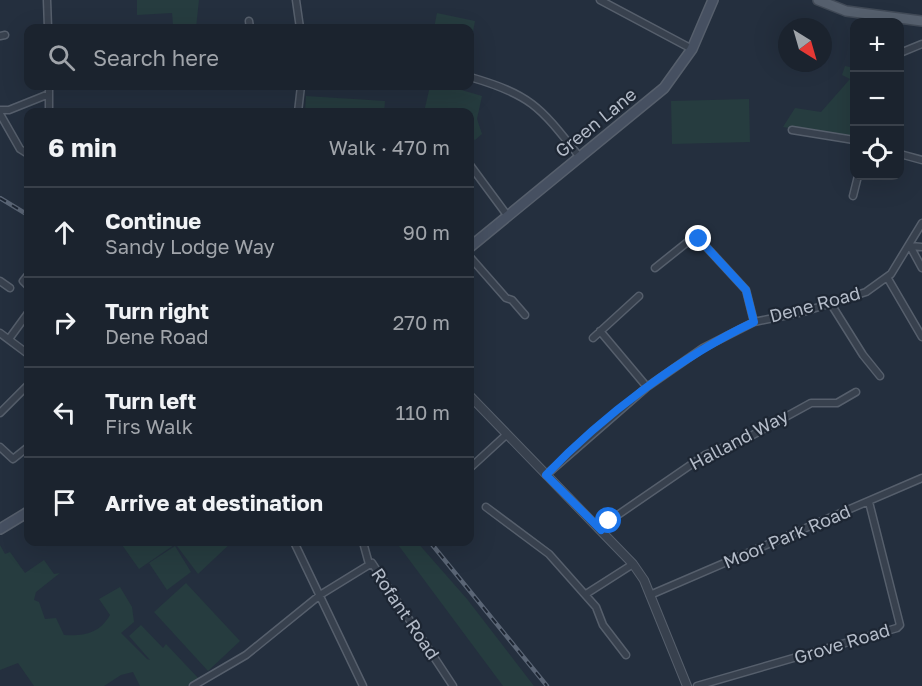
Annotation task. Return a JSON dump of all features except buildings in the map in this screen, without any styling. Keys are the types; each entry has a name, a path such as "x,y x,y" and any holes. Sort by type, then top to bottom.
{"main road":[{"name":"Green Lane","path":"474,243 507,214 664,88 692,50 713,0"},
{"path":"818,0 846,11 921,24"},
{"path":"0,529 24,514"}],"street":[{"path":"47,0 48,24"},
{"path":"296,0 299,24"},
{"path":"600,0 692,50"},
{"path":"904,51 922,44"},
{"path":"474,78 506,87 539,107 579,156"},
{"path":"49,90 49,108"},
{"path":"298,108 301,90"},
{"path":"24,152 20,149 0,112 49,94"},
{"path":"792,130 850,139"},
{"path":"904,154 922,160"},
{"path":"474,170 507,214"},
{"path":"853,196 857,180"},
{"name":"Dene Road","path":"546,475 647,387 703,348 754,322 831,304 866,292 887,277 910,246 922,223"},
{"path":"655,268 690,240 699,239 746,290 754,322"},
{"path":"910,246 922,247"},
{"path":"910,246 922,268"},
{"path":"474,262 506,298 512,300 525,315"},
{"path":"887,277 922,337"},
{"path":"0,281 10,288"},
{"path":"593,338 639,297"},
{"path":"831,304 863,355 880,376"},
{"path":"9,339 24,318"},
{"path":"600,331 647,387"},
{"path":"0,333 24,351"},
{"path":"0,413 24,389"},
{"name":"Halland Way","path":"601,530 609,521 705,455 749,437 811,403 837,403 856,392"},
{"path":"474,400 633,564 650,595 687,686"},
{"path":"474,464 506,435"},
{"path":"0,447 13,459 24,450"},
{"name":"Moor Park Road","path":"650,595 922,478"},
{"name":"Grove Road","path":"697,686 897,628 899,622 869,502"},
{"path":"486,507 522,537 542,547 586,594 596,607 609,634 626,655"},
{"path":"296,546 363,686"},
{"path":"364,546 369,564"},
{"name":"Rofant Road","path":"193,686 246,655 320,595 360,572 369,564 376,565 453,686"},
{"path":"586,594 633,564"}],"green space":[{"path":"137,0 199,0 196,24 173,24 172,13 137,15"},
{"path":"437,13 475,21 474,26 474,24 435,24"},
{"path":"845,66 850,67 850,79 842,75"},
{"path":"850,79 850,139 783,127 795,108 821,112"},
{"path":"429,90 462,90 482,96 477,119 482,134 474,139 474,108 425,108"},
{"path":"306,96 385,101 384,108 305,108"},
{"path":"749,99 750,142 672,144 671,101"},
{"path":"0,545 5,554 10,552 25,573 44,560 54,574 60,573 36,592 34,600 39,602 45,619 56,618 64,635 84,634 101,626 110,615 99,599 120,587 132,607 134,622 121,633 150,660 129,636 141,625 163,648 166,644 200,680 187,686 140,686 133,672 121,675 104,686 34,686 18,663 0,670"},
{"path":"123,546 173,546 139,569"},
{"path":"175,546 191,572 167,590 149,563"},
{"path":"177,546 228,546 198,574"},
{"path":"399,546 421,546 467,599 534,686 503,686"},
{"path":"186,583 240,641 208,671 154,612"}],"railway":[{"path":"0,198 24,213"},
{"path":"433,546 547,686"}],"route":[{"path":"609,521 601,530 556,482 546,475 647,387 703,348 754,322 746,290 699,239"}]}
